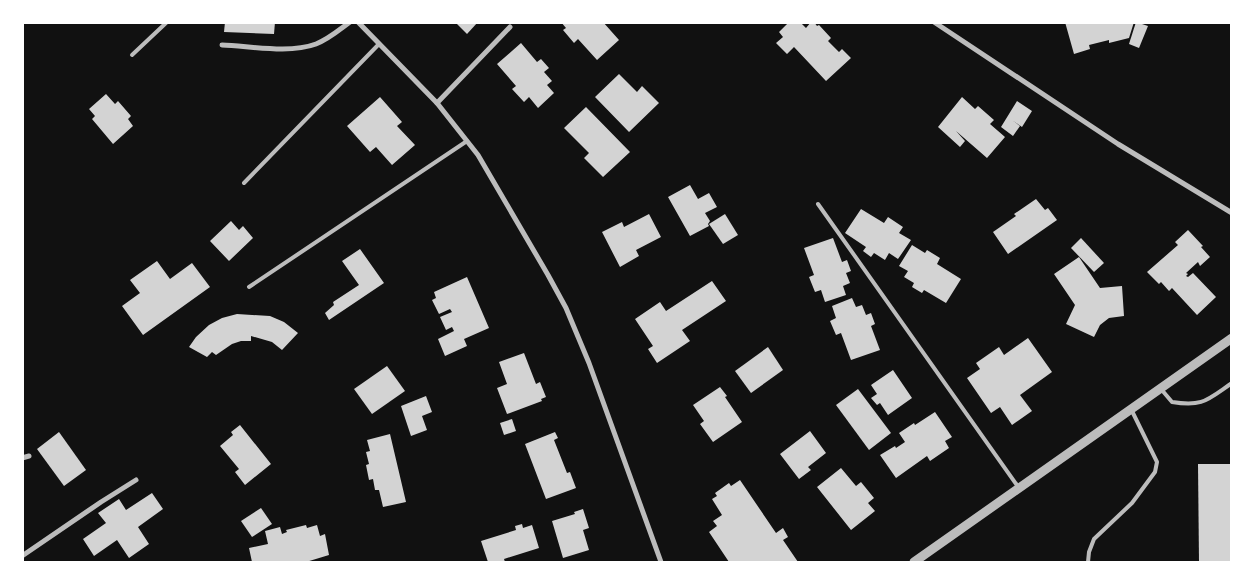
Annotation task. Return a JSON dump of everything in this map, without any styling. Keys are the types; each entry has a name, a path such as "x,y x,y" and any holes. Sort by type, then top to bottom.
{"street":[{"path":"222,45 304,47 317,44 350,22"},
{"path":"358,22 437,103 478,155 510,208 566,308 590,363 661,562"},
{"path":"934,22 1118,144 1232,213"},
{"path":"437,103 510,26"},
{"path":"914,562 1232,338"},
{"path":"22,458 29,456"},
{"path":"22,556 136,480"}],"lane":[{"path":"132,55 168,22"},
{"path":"244,183 379,44"},
{"path":"249,287 467,141"},
{"path":"818,204 1019,488"},
{"path":"1160,389 1172,402 1188,405 1200,403 1232,383"},
{"path":"1088,562 1089,552 1094,539 1132,503 1155,472 1157,462 1131,409"}],"building":[{"path":"225,22 275,22 274,34 224,32"},
{"path":"455,22 478,22 467,34"},
{"path":"561,22 603,22 619,40 597,60 578,39 574,43 563,30 566,28"},
{"path":"789,22 800,22 806,28 811,22 814,22 831,38 828,41 839,52 842,49 851,58 826,81 794,47 787,54 776,43 783,37 779,32"},
{"path":"1065,22 1134,22 1129,38 1089,45 1090,49 1074,54"},
{"path":"1136,22 1148,26 1139,48 1129,44"},
{"path":"521,43 537,62 541,59 549,68 544,72 552,81 547,85 554,93 538,108 529,97 524,102 512,89 516,86 497,64"},
{"path":"619,74 637,92 642,86 659,103 629,132 595,97"},
{"path":"106,94 115,104 118,101 131,116 128,119 133,126 113,144 92,119 95,116 89,109"},
{"path":"380,97 402,122 397,126 415,145 392,165 376,147 370,152 347,126"},
{"path":"962,97 975,109 978,106 994,120 990,124 1005,137 987,158 956,131 965,141 960,147 938,127"},
{"path":"1017,101 1032,111 1022,127 1012,120 1020,126 1013,136 1001,127"},
{"path":"586,107 630,152 603,177 584,158 589,153 564,128"},
{"path":"690,185 698,199 709,193 717,207 705,213 710,221 709,226 690,236 668,197"},
{"path":"1036,199 1045,210 1048,208 1057,220 1008,254 993,232"},
{"path":"861,209 884,223 888,217 903,227 899,233 911,240 898,259 889,253 885,260 874,253 871,257 863,251 866,247 845,233"},
{"path":"649,214 661,237 636,250 639,256 620,267 602,232 622,222 624,227"},
{"path":"725,214 738,235 723,244 709,224"},
{"path":"231,221 239,230 243,226 253,238 229,261 210,241"},
{"path":"1188,230 1203,246 1201,247 1210,257 1200,266 1198,262 1186,273 1188,274 1186,276 1188,277 1193,273 1216,297 1197,315 1172,288 1169,291 1161,282 1159,284 1147,272 1178,245 1175,242"},
{"path":"833,238 842,262 847,260 851,271 846,273 850,283 843,286 846,295 825,302 821,290 815,292 809,277 814,275 804,248"},
{"path":"1081,238 1104,263 1094,272 1071,248"},
{"path":"912,245 925,253 927,250 940,258 937,264 961,279 946,303 924,290 922,293 912,287 914,283 904,277 908,271 899,266"},
{"path":"360,249 384,283 329,320 325,313 334,305 333,302 359,285 342,261"},
{"path":"1079,257 1100,288 1122,286 1124,316 1109,318 1100,325 1094,337 1066,324 1075,305 1054,274"},
{"path":"157,261 170,279 192,263 210,287 143,335 122,306 140,293 130,280"},
{"path":"467,277 489,328 464,339 467,346 445,356 438,339 454,331 452,327 446,330 440,317 452,312 450,309 439,314 432,300 436,298 434,292"},
{"path":"712,281 726,301 682,330 690,341 657,363 648,349 653,346 635,319 660,302 666,311"},
{"path":"852,298 856,307 862,305 866,315 871,313 875,324 871,326 880,350 851,360 841,333 836,335 830,321 836,318 832,306"},
{"path":"237,314 270,316 284,322 298,333 282,350 272,342 251,336 251,341 241,341 232,344 216,355 212,352 207,357 189,347 196,337 209,325 222,318"},
{"path":"1028,338 1052,372 1020,395 1032,411 1012,425 1000,407 991,413 967,378 980,369 976,363 999,347 1004,355"},
{"path":"768,347 783,370 751,393 735,371"},
{"path":"524,353 536,384 540,382 546,397 541,399 542,401 507,414 497,388 507,384 499,362"},
{"path":"387,366 405,391 372,414 354,389"},
{"path":"893,370 912,398 888,415 880,403 877,405 871,398 877,394 871,385"},
{"path":"720,387 742,422 713,442 700,424 704,421 693,405"},
{"path":"858,389 891,433 869,450 836,405"},
{"path":"426,396 432,412 422,416 427,430 411,436 401,406"},
{"path":"935,412 952,437 945,441 949,448 930,461 927,456 896,478 880,455 905,442 899,433"},
{"path":"512,419 516,431 504,435 500,423"},
{"path":"240,425 271,464 245,485 235,472 239,469 220,446 233,435 231,432"},
{"path":"810,431 826,453 808,467 811,470 799,479 780,454"},
{"path":"59,432 86,470 64,486 37,449"},
{"path":"555,432 558,438 554,440 567,473 570,472 576,488 546,499 525,444"},
{"path":"390,434 406,502 383,507 379,490 375,490 373,479 369,480 366,465 369,464 366,452 370,451 367,440"},
{"path":"1198,464 1232,464 1232,562 1199,562"},
{"path":"841,468 856,486 861,482 874,498 868,503 875,511 851,530 817,487"},
{"path":"740,480 776,533 783,528 788,537 783,540 798,562 729,562 709,532 717,526 713,521 722,515 712,499 717,496 715,493 729,483 731,486"},
{"path":"152,493 163,509 138,527 149,544 129,558 117,540 94,556 83,539 106,523 98,513 119,499 126,510"},
{"path":"261,508 272,524 252,537 241,521"},
{"path":"583,509 589,528 583,530 589,550 563,558 552,521 575,514 574,512"},
{"path":"522,524 523,528 532,525 539,548 504,559 505,562 488,562 481,541 516,530 515,526"},
{"path":"306,525 307,528 317,525 320,536 325,534 329,555 306,562 252,562 249,548 268,544 265,531 280,527 282,534 287,532 286,530"}]}
